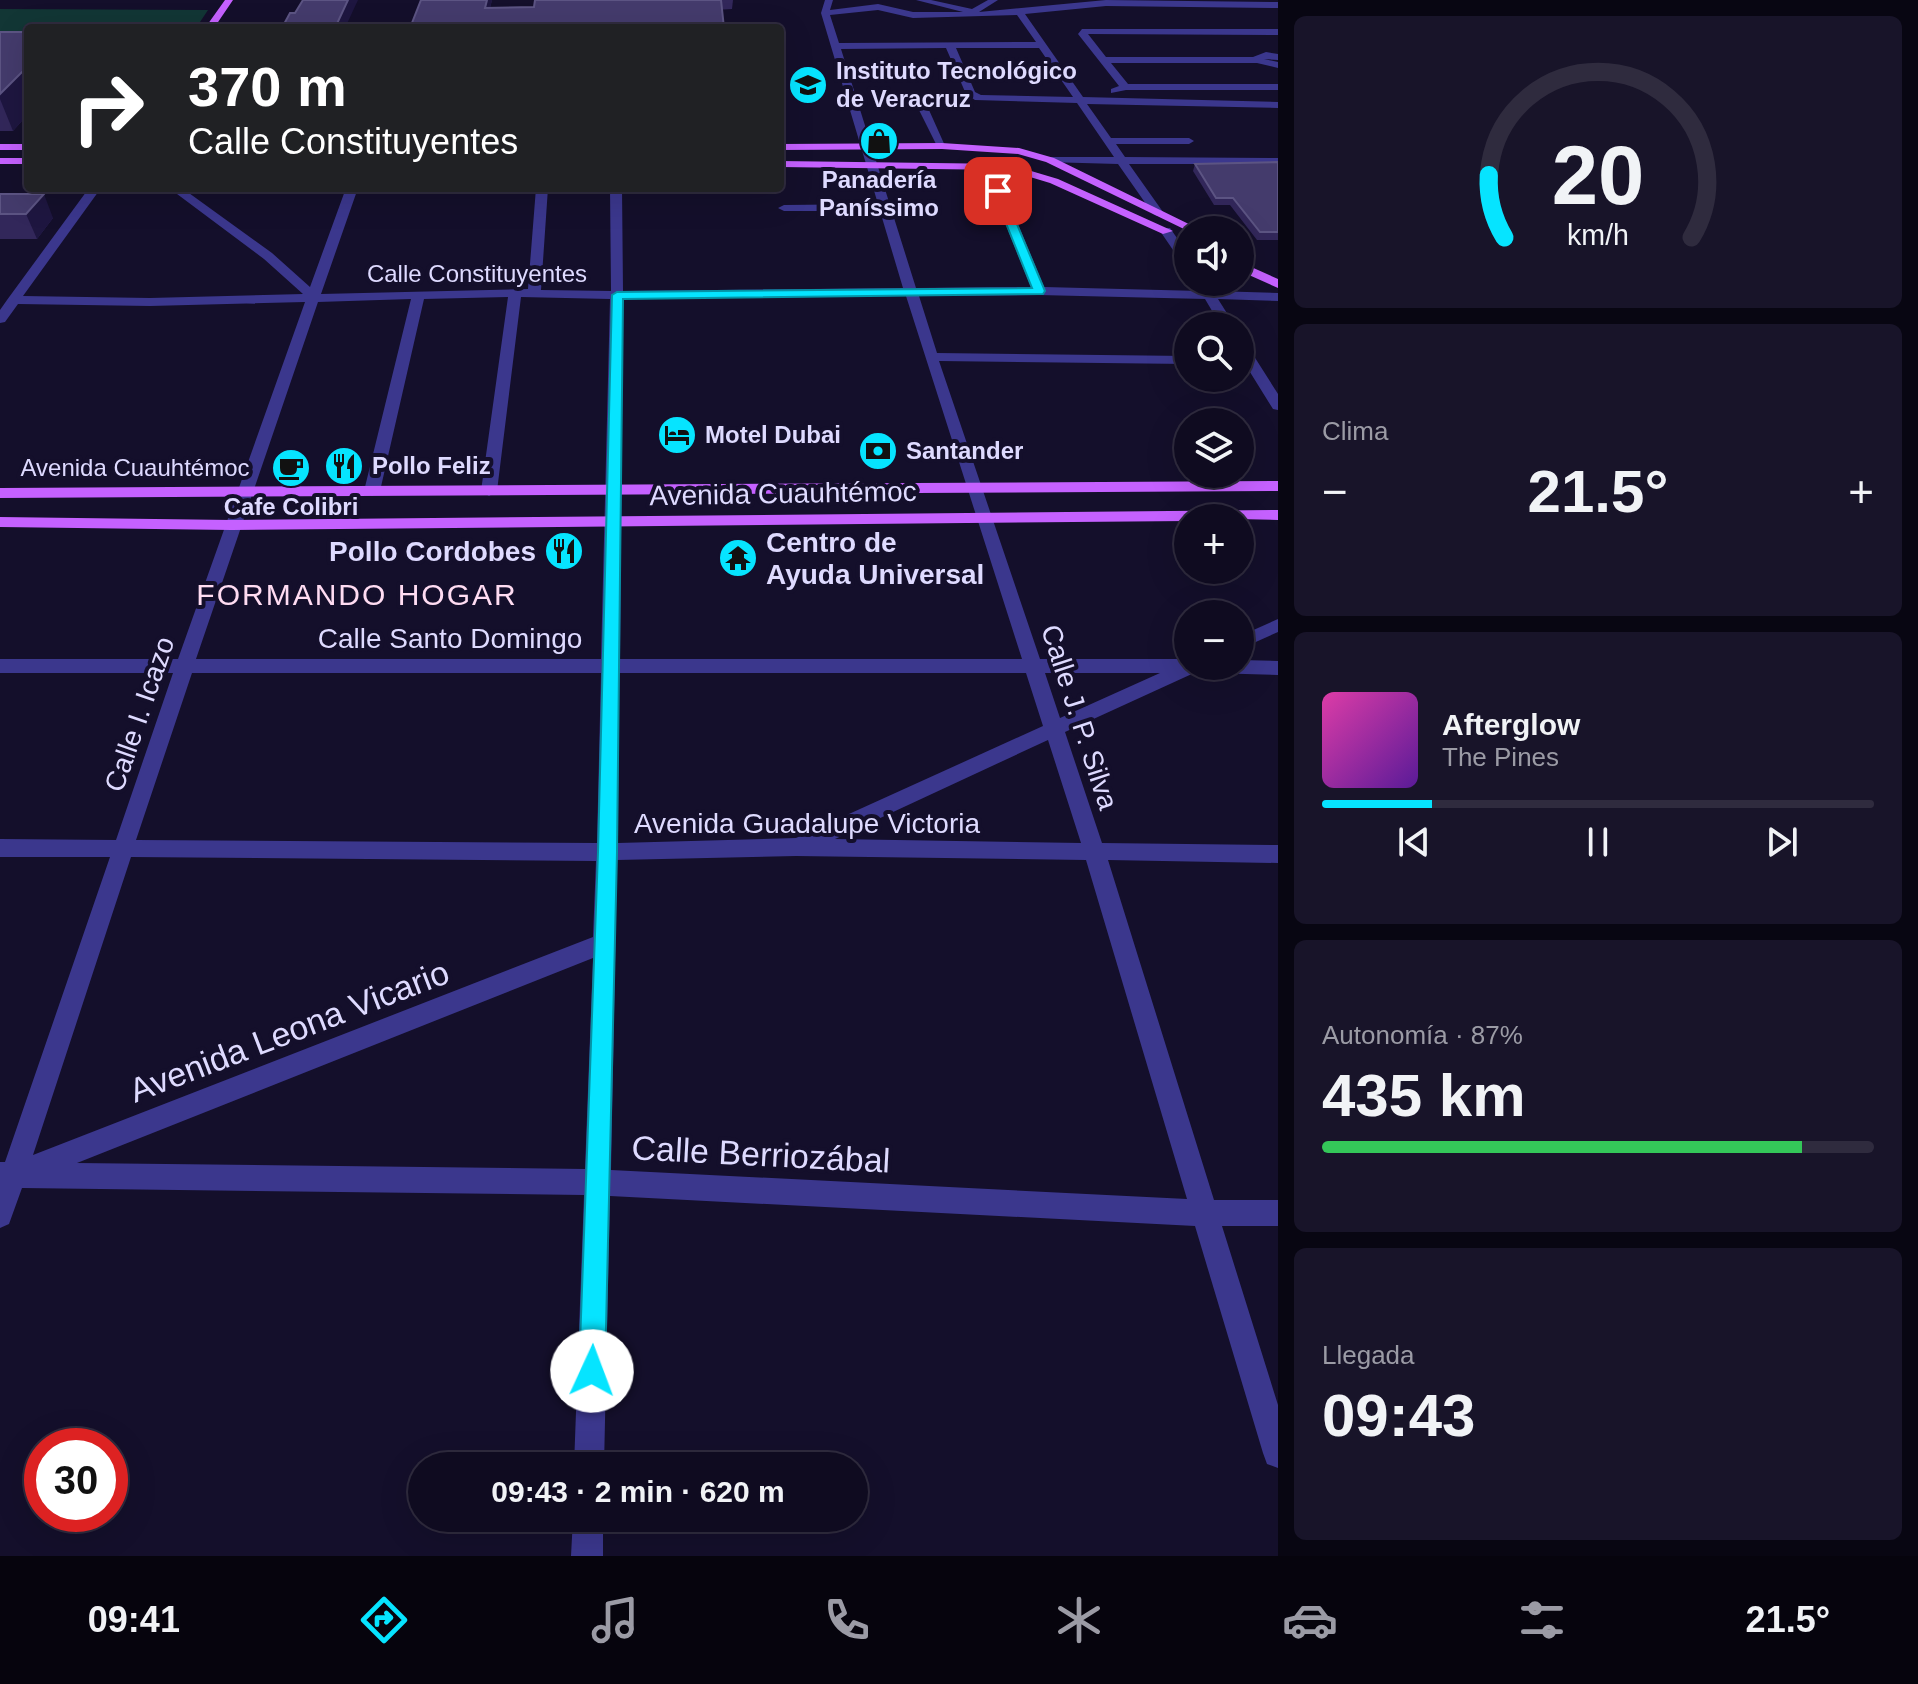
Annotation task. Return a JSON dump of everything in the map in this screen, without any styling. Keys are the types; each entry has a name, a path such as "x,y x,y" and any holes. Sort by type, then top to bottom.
{"main road":[{"path":"212,24 229,0"},
{"path":"784,164 942,146 1019,151 1050,160 1174,220"},
{"path":"0,147 24,147"},
{"path":"784,147 1008,167 1040,176 1174,235"},
{"path":"0,153 24,153"},
{"path":"0,161 24,161"},
{"path":"0,169 24,169"},
{"path":"1254,257 1278,268"},
{"path":"1254,273 1278,284"},
{"name":"Avenida Cuauhtémoc","path":"0,493 975,485 1278,486"},
{"name":"Avenida Cuauhtémoc","path":"0,522 232,525 1278,515"}],"street":[{"path":"829,0 825,13 878,4 925,15 1020,13 1107,1 1278,5"},
{"path":"920,0 973,12 994,0"},
{"name":"Calle J. P. Silva","path":"825,13 931,357 1095,853 1278,1453"},
{"path":"1020,13 1157,212"},
{"path":"1125,87 1083,34 1085,31 1278,32"},
{"path":"1244,32 1262,58"},
{"path":"835,46 1044,45"},
{"path":"950,46 971,94 979,98 1278,105"},
{"path":"1104,60 1262,58 1277,63"},
{"path":"1083,102 1125,87 1278,87"},
{"path":"924,110 942,146"},
{"path":"1109,141 1189,141"},
{"path":"1050,160 1278,161"},
{"path":"988,166 1039,291"},
{"path":"0,319 92,192"},
{"path":"180,192 268,256 314,297"},
{"name":"Calle I. Icazo","path":"0,1215 5,1178 351,192"},
{"path":"534,293 542,192"},
{"path":"589,1452 607,852 616,192"},
{"path":"784,208 884,207"},
{"path":"1166,231 1174,243"},
{"name":"Calle Constituyentes","path":"13,300 150,302 515,293 1039,291 1174,294"},
{"path":"489,491 515,293"},
{"path":"372,491 418,296"},
{"name":"Calle Constituyentes","path":"1244,296 1278,297"},
{"path":"931,357 1174,360"},
{"path":"1254,373 1278,406"},
{"path":"1254,636 1278,625"},
{"name":"Calle Santo Domingo","path":"0,666 1174,666"},
{"path":"1254,667 1278,668"},
{"path":"796,847 1174,673"},
{"name":"Avenida Guadalupe Victoria","path":"0,848 607,852 796,847 1278,854"},
{"name":"Avenida Leona Vicario","path":"5,1178 602,944"},
{"name":"Calle Berriozábal","path":"5,1178 598,1182 1206,1213 1278,1213"},
{"path":"587,1556 588,1532"}],"green space":[{"path":"0,9 208,10 199,24 24,24 24,59 0,59"}],"building":[{"path":"303,0 348,0 337,24 284,24 290,13 295,13"},
{"path":"421,0 487,0 485,8 534,7 535,0 721,0 724,24 412,24"},
{"path":"0,32 24,32 24,71 0,94"},
{"path":"1278,162 1278,232 1260,232 1254,224 1254,216 1247,216 1233,198 1216,198 1195,164"},
{"path":"0,194 44,194 26,214 0,214"}],"place":[{"name":"Instituto Tecnológico de Veracruz","path":"808,85"},
{"name":"Panadería Paníssimo","path":"879,141"},
{"name":"Motel Dubai","path":"677,435"},
{"name":"Santander","path":"878,451"},
{"name":"Pollo Feliz","path":"344,466"},
{"name":"Cafe Colibri","path":"291,468"},
{"name":"Pollo Cordobes","path":"564,551"},
{"name":"Centro de Ayuda Universal","path":"738,558"}],"district":[{"name":"FORMANDO HOGAR","path":"357,595"}],"route":[{"path":"592,1371 607,852 617,295 1039,291 998,191"}]}
